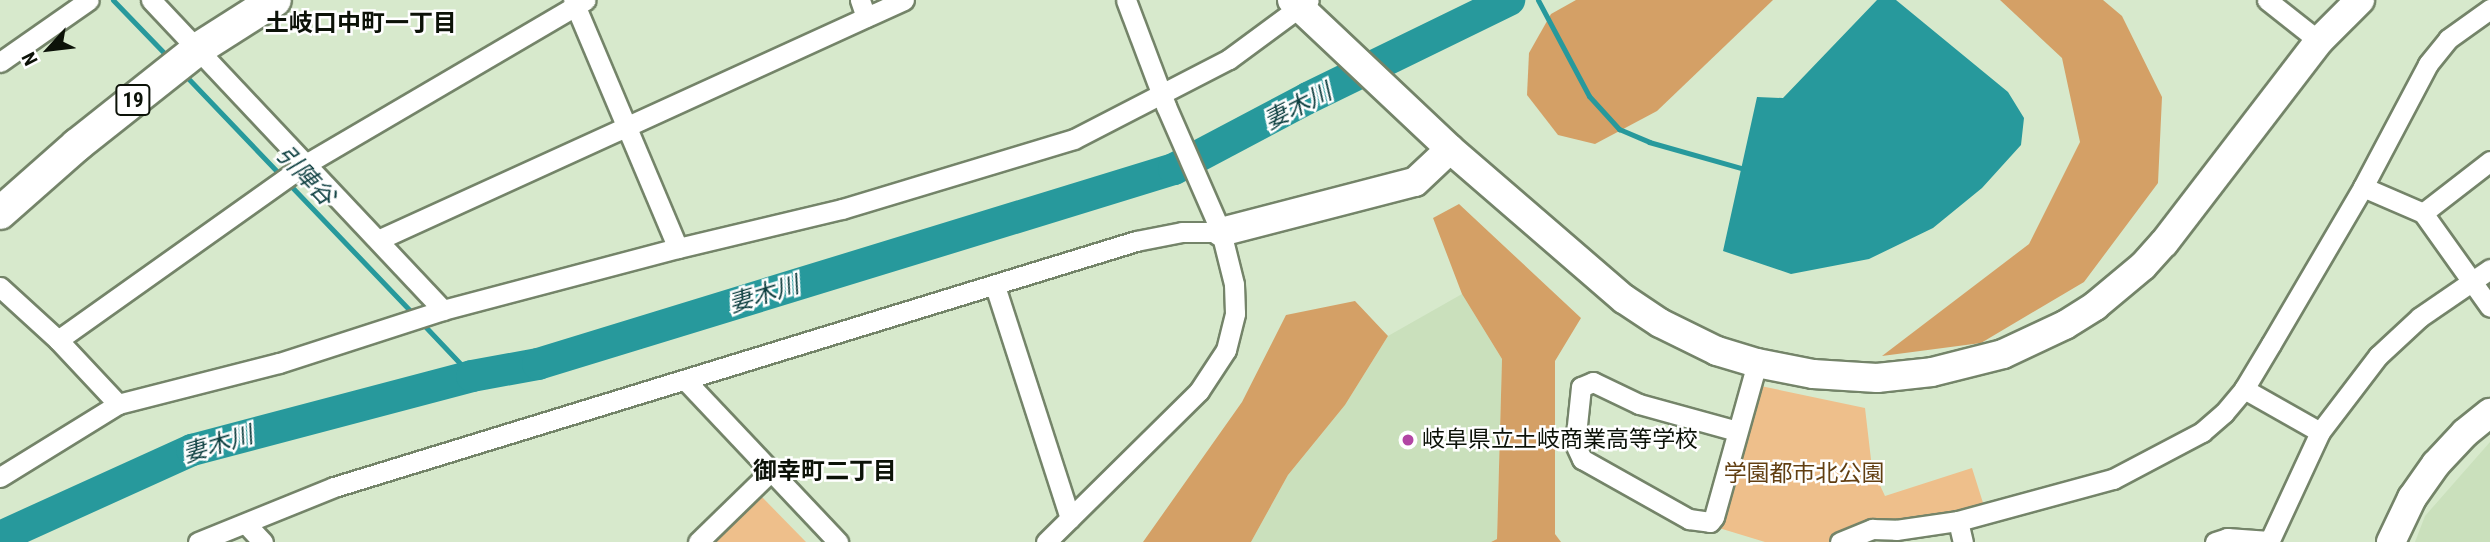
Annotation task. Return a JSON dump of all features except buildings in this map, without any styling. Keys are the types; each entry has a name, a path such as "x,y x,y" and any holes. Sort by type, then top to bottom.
{"main road":[{"name":"19","path":"0,213 77,145 198,49 275,0"}],"street":[{"path":"0,62 89,0"},
{"path":"151,0 443,310"},
{"path":"378,240 628,128 863,9 904,0"},
{"path":"1046,542 1199,391 1226,351 1235,313 1234,284 1217,223 1164,100 1126,0"},
{"path":"2267,0 2319,41"},
{"path":"0,477 118,404 279,363 443,310 678,248 842,209 962,175 1074,139 1164,100 1229,59 1303,6 1450,149 1624,299 1687,337 1757,363 1813,374 1906,376 1973,363 2003,354 2065,325 2095,306 2143,266 2164,243 2319,41 2360,0"},
{"path":"58,340 306,164 578,2 678,248"},
{"path":"1840,542 1872,529 1896,530 1958,521 2058,496 2139,469 2202,432 2224,413 2244,389 2363,187 2428,64 2448,39 2490,9"},
{"path":"198,542 334,487 1136,241 1415,182 1450,149"},
{"path":"2423,213 2490,161"},
{"path":"2363,187 2423,213 2490,307"},
{"path":"2215,542 2227,538 2269,542 2320,432 2378,356 2420,317 2490,269"},
{"path":"995,286 1070,519"},
{"path":"0,287 58,340 118,404"},
{"path":"1737,431 1639,404 1593,382 1581,387 1575,444 1582,459 1689,519 1710,523 1714,517 1757,363"},
{"path":"685,380 838,542"},
{"path":"2244,389 2320,432"},
{"path":"2391,542 2412,498 2436,464 2465,433 2490,413"},
{"path":"698,542 770,472"},
{"path":"1958,521 1964,542"},
{"path":"246,524 263,542"}],"shaded area":[{"path":"1576,0 1773,0 1657,111 1595,144 1558,135 1527,95 1529,53 1551,14"},
{"path":"2000,0 2103,0 2122,16 2162,97 2158,183 2084,282 1981,343 1882,356 2029,244 2080,142 2062,58"},
{"path":"1459,204 1581,318 1555,361 1555,534 1561,542 1491,542 1497,539 1502,359 1462,294 1433,218"},
{"name":"岐阜県立土岐商業高等学校","path":"1462,294 1502,359 1497,539 1491,542 1251,542 1288,475 1345,405 1388,336"},
{"path":"1355,301 1388,336 1345,405 1288,475 1251,542 1143,542 1242,402 1286,315"},
{"path":"2490,442 2490,542 2415,542 2425,516"}],"green space":[{"name":"学園都市北公園","path":"1756,385 1865,408 1872,468 1885,496 1972,468 1984,506 1951,515 1859,523 1829,542 1765,542 1719,528"},
{"path":"760,495 806,542 712,542"}],"water":[{"path":"1877,0 1896,0 2008,92 2024,118 2021,145 1982,188 1933,228 1869,259 1791,274 1723,251 1757,97 1783,98"}],"waterway":[{"name":"引陣谷","path":"113,0 169,58"},
{"name":"妻木川","path":"0,537 192,450 472,376 538,364 1174,169 1308,98 1509,0"},
{"path":"1538,0 1589,96 1619,129 1649,142 1741,168"},
{"name":"引陣谷","path":"183,73 413,314"},
{"name":"引陣谷","path":"420,321 472,376"}],"place":[{"name":"岐阜県立土岐商業高等学校","path":"1408,440"}],"district":[{"name":"土岐口中町一丁目","path":"361,24"},
{"name":"御幸町二丁目","path":"825,472"}]}
